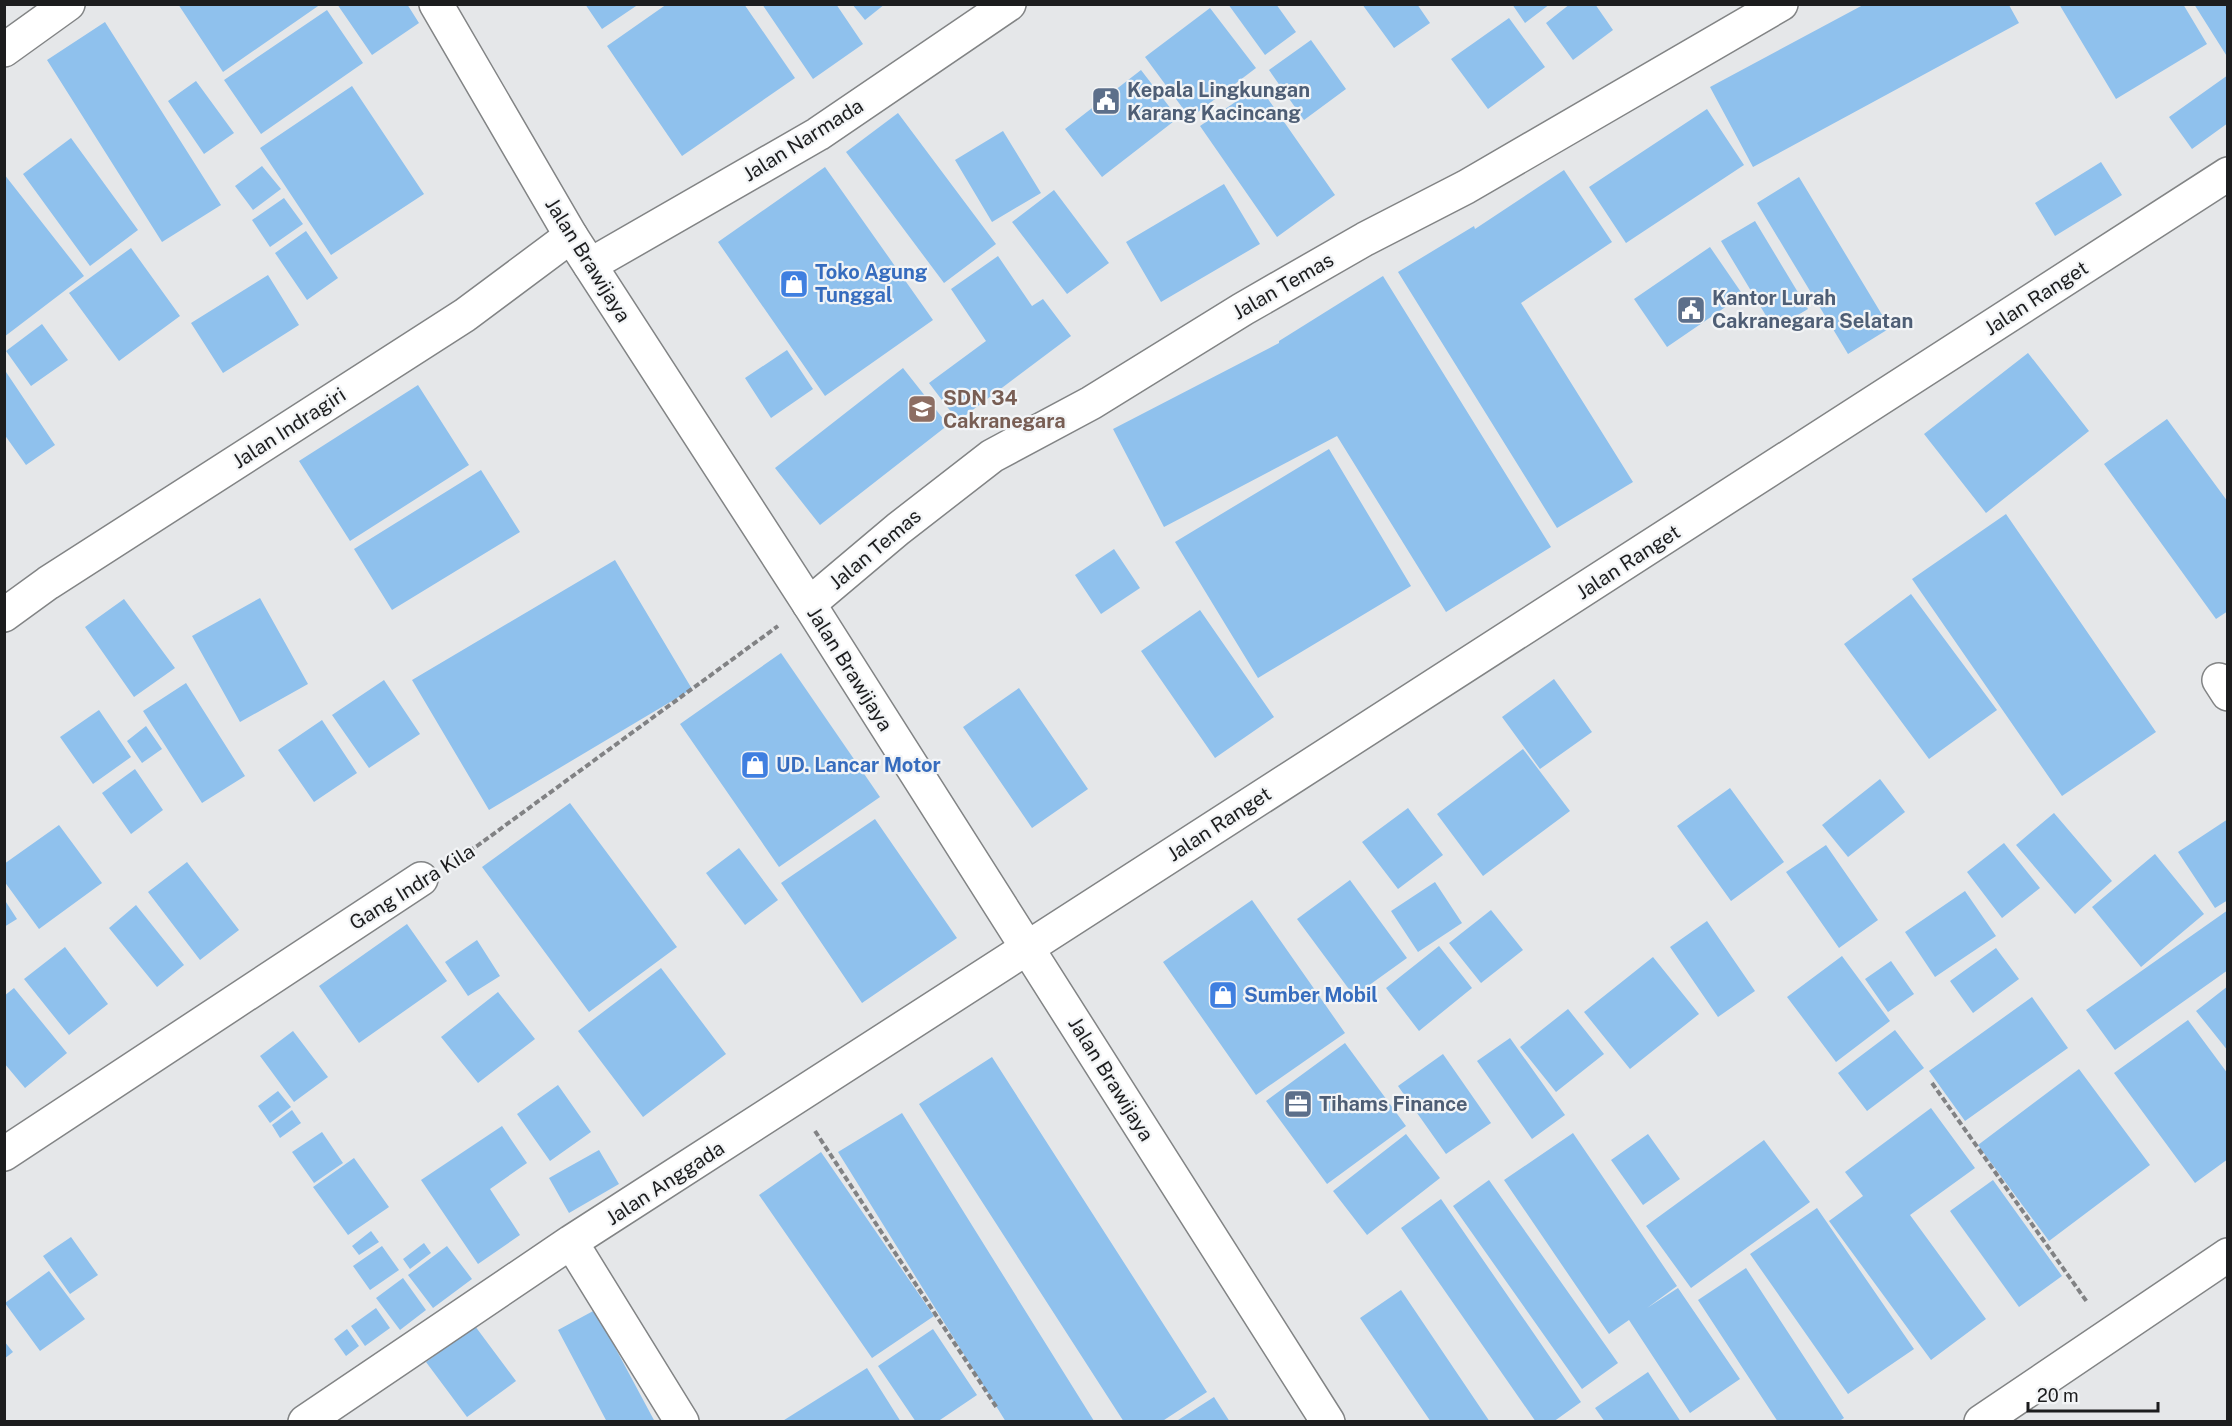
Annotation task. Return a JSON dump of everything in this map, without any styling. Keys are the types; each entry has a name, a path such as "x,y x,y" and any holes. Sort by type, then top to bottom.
{"street":[{"path":"4,50 68,4"},
{"name":"Jalan Brawijaya","path":"436,4 571,236 809,604 1328,1422"},
{"name":"Jalan Narmada","path":"590,266 818,134 1009,4"},
{"name":"Jalan Temas","path":"809,604 898,529 993,456 1091,403 1243,309 1365,238 1466,187 1781,4"},
{"name":"Jalan Ranget","path":"1027,947 2228,174"},
{"name":"Jalan Indragiri","path":"4,615 48,583 465,315 571,236"},
{"name":"Gang Indra Kila","path":"4,1154 421,879"},
{"name":"Jalan Anggada","path":"304,1422 571,1242 795,1100 1027,947"},
{"path":"571,1242 682,1422"},
{"path":"1981,1422 2228,1255"}],"path":[{"name":"Gang Indra Kila","path":"421,879 477,846 809,604"},
{"path":"1932,1083 2110,1334"},
{"path":"795,1100 997,1408"}],"building":[{"path":"178,4 321,4 223,72"},
{"path":"337,4 407,4 419,23 372,55"},
{"path":"585,4 639,4 602,29"},
{"path":"667,4 744,4 795,78 682,156 607,46"},
{"path":"762,4 836,4 863,44 813,79"},
{"path":"852,4 885,4 865,20"},
{"path":"1228,4 1276,4 1296,32 1265,55"},
{"path":"1362,4 1417,4 1430,23 1394,48"},
{"path":"1512,4 1550,4 1525,23"},
{"path":"1570,4 1595,4 1613,30 1573,60 1546,23"},
{"path":"2059,4 2183,4 2207,44 2116,99"},
{"path":"2194,4 2228,4 2228,58"},
{"path":"1863,5 2009,5 2019,23 1753,167 1710,87"},
{"path":"1210,8 1256,68 1190,118 1145,57"},
{"path":"327,10 363,63 261,134 224,80"},
{"path":"1509,18 1545,67 1488,109 1451,59"},
{"path":"105,22 221,205 162,242 47,60"},
{"path":"1311,40 1346,89 1304,120 1269,70"},
{"path":"1141,70 1178,118 1102,177 1065,129"},
{"path":"2228,75 2228,123 2192,149 2169,117"},
{"path":"196,81 234,133 204,154 168,101"},
{"path":"352,86 424,194 331,255 260,148"},
{"path":"1259,86 1335,195 1277,237 1200,126"},
{"path":"1707,109 1744,165 1626,243 1589,187"},
{"path":"898,113 996,244 944,283 846,152"},
{"path":"1003,131 1041,193 992,222 955,160"},
{"path":"71,138 138,230 90,266 23,174"},
{"path":"2101,162 2122,195 2055,236 2035,203"},
{"path":"262,166 281,189 253,210 235,186"},
{"path":"825,167 933,320 825,396 718,242"},
{"path":"1564,170 1612,242 1521,303 1633,482 1557,528 1398,272 1474,226 1475,229"},
{"path":"4,174 84,276 4,337"},
{"path":"1799,177 1890,328 1848,354 1757,203"},
{"path":"1224,184 1260,244 1161,302 1126,242"},
{"path":"1054,190 1109,263 1067,294 1012,222"},
{"path":"284,198 303,224 270,247 252,220"},
{"path":"1755,221 1808,309 1774,329 1721,241"},
{"path":"306,231 338,278 307,300 275,253"},
{"path":"1710,247 1743,295 1667,347 1634,299"},
{"path":"131,248 180,316 119,361 69,293"},
{"path":"998,256 1032,306 1043,299 1071,336 958,421 929,383 986,341 951,289"},
{"path":"268,275 299,325 223,373 191,323"},
{"path":"1383,276 1551,547 1446,612 1337,436 1164,527 1113,429 1279,343"},
{"path":"42,324 68,360 31,386 6,351"},
{"path":"787,350 813,389 771,418 745,378"},
{"path":"2028,353 2089,431 1986,513 1924,434"},
{"path":"903,368 948,425 820,525 775,468"},
{"path":"4,369 55,445 26,465 4,434"},
{"path":"418,385 469,465 350,541 299,461"},
{"path":"2167,419 2228,502 2228,611 2216,619 2104,464"},
{"path":"1329,449 1411,586 1258,678 1175,542"},
{"path":"481,470 520,532 392,610 354,549"},
{"path":"2006,514 2156,732 2062,796 1912,579"},
{"path":"1114,549 1140,588 1101,614 1075,575"},
{"path":"615,560 692,689 489,810 412,680"},
{"path":"1911,594 1997,710 1929,759 1844,644"},
{"path":"260,598 308,684 240,722 192,636"},
{"path":"124,599 175,668 134,697 85,627"},
{"path":"1200,610 1274,717 1215,758 1141,651"},
{"path":"781,653 880,797 779,867 680,724"},
{"path":"1554,679 1592,732 1540,769 1502,717"},
{"path":"384,680 420,734 369,768 332,715"},
{"path":"186,683 245,776 202,803 143,711"},
{"path":"1019,688 1088,789 1032,828 963,727"},
{"path":"99,710 131,757 93,784 60,737"},
{"path":"322,720 357,773 314,802 278,750"},
{"path":"146,726 162,749 142,763 127,741"},
{"path":"1523,749 1570,811 1483,876 1437,814"},
{"path":"135,769 163,810 131,834 102,793"},
{"path":"1880,779 1905,812 1848,857 1822,825"},
{"path":"1730,788 1784,862 1731,901 1677,826"},
{"path":"570,803 677,947 589,1012 482,867"},
{"path":"1408,808 1443,855 1398,889 1362,842"},
{"path":"2054,813 2112,881 2075,914 2016,845"},
{"path":"875,819 957,938 862,1003 781,883"},
{"path":"2228,819 2228,900 2215,908 2178,852"},
{"path":"59,825 102,883 39,929 4,881 4,864"},
{"path":"2004,843 2040,888 2002,918 1967,872"},
{"path":"1826,845 1878,920 1839,948 1786,872"},
{"path":"739,848 778,900 745,925 706,873"},
{"path":"2155,854 2204,914 2141,967 2092,907"},
{"path":"187,862 239,930 200,960 148,892"},
{"path":"1350,880 1407,958 1354,996 1297,919"},
{"path":"1435,882 1462,923 1418,952 1391,911"},
{"path":"1965,891 1996,936 1935,977 1905,932"},
{"path":"4,899 17,919 4,927"},
{"path":"1252,900 1345,1033 1256,1095 1163,962"},
{"path":"136,905 184,965 157,987 109,928"},
{"path":"1491,910 1523,950 1481,983 1449,943"},
{"path":"2228,910 2228,970 2115,1050 2086,1010"},
{"path":"1707,921 1755,991 1718,1017 1670,947"},
{"path":"407,924 447,981 359,1043 319,986"},
{"path":"477,940 500,976 468,996 445,962"},
{"path":"1439,946 1472,988 1419,1031 1386,988"},
{"path":"65,947 108,1004 69,1035 24,979"},
{"path":"1996,948 2019,979 1973,1013 1950,981"},
{"path":"1842,956 1890,1021 1836,1062 1787,997"},
{"path":"1653,957 1699,1014 1630,1069 1584,1012"},
{"path":"1891,961 1914,994 1888,1012 1865,979"},
{"path":"661,968 726,1054 643,1117 578,1031"},
{"path":"2228,986 2228,1051 2196,1011"},
{"path":"14,988 67,1053 25,1088 4,1063 4,996"},
{"path":"498,992 535,1039 478,1083 441,1037"},
{"path":"2032,997 2068,1048 1965,1121 1929,1071"},
{"path":"1568,1009 1604,1054 1556,1092 1520,1047"},
{"path":"2188,1020 2228,1074 2228,1159 2195,1183 2114,1073"},
{"path":"1895,1030 1924,1068 1867,1111 1838,1073"},
{"path":"293,1031 328,1077 294,1102 260,1056"},
{"path":"1510,1038 1565,1115 1532,1139 1477,1061"},
{"path":"1345,1043 1406,1126 1327,1184 1266,1101"},
{"path":"1443,1054 1491,1123 1446,1154 1398,1086"},
{"path":"992,1057 1207,1392 1161,1422 1124,1422 919,1104"},
{"path":"2079,1069 2150,1165 2049,1241 1978,1145"},
{"path":"558,1085 591,1132 550,1161 517,1114"},
{"path":"278,1091 291,1107 270,1123 258,1106"},
{"path":"1931,1108 1975,1168 1910,1215 1986,1319 1931,1360 1829,1221 1863,1196 1845,1172"},
{"path":"292,1110 301,1123 280,1138 272,1125"},
{"path":"902,1113 1094,1421 1006,1422 838,1152"},
{"path":"502,1126 527,1163 490,1189 520,1235 478,1264 421,1180"},
{"path":"322,1132 343,1163 314,1183 292,1152"},
{"path":"1573,1133 1677,1286 1647,1308 1678,1288 1740,1379 1690,1413 1629,1320 1609,1334 1504,1180"},
{"path":"1406,1134 1440,1178 1367,1235 1333,1191"},
{"path":"1648,1134 1680,1179 1643,1205 1611,1160"},
{"path":"1764,1140 1810,1202 1691,1288 1646,1226"},
{"path":"599,1150 619,1184 569,1213 549,1178"},
{"path":"821,1152 934,1316 872,1358 759,1195"},
{"path":"354,1158 389,1207 348,1235 313,1187"},
{"path":"1489,1180 1618,1363 1582,1389 1453,1206"},
{"path":"1993,1180 2062,1276 2019,1307 1950,1211"},
{"path":"1441,1199 1581,1402 1553,1422 1536,1422 1401,1228"},
{"path":"1817,1208 1914,1349 1848,1394 1750,1254"},
{"path":"371,1231 379,1242 359,1255 352,1246"},
{"path":"71,1237 98,1275 70,1294 43,1256"},
{"path":"424,1243 431,1253 410,1269 403,1259"},
{"path":"382,1246 399,1270 370,1290 353,1266"},
{"path":"447,1246 472,1279 433,1308 408,1275"},
{"path":"1746,1268 1844,1418 1838,1422 1778,1422 1698,1300"},
{"path":"49,1271 85,1319 40,1351 5,1303"},
{"path":"403,1278 426,1310 400,1330 376,1298"},
{"path":"1401,1290 1490,1422 1431,1422 1360,1318"},
{"path":"376,1308 390,1328 365,1346 351,1326"},
{"path":"595,1310 655,1422 607,1422 558,1330"},
{"path":"475,1326 516,1381 467,1417 426,1362"},
{"path":"347,1329 359,1346 346,1356 334,1339"},
{"path":"933,1329 977,1395 937,1422 916,1422 878,1366"},
{"path":"4,1341 13,1352 4,1359"},
{"path":"867,1368 901,1422 781,1422"},
{"path":"1648,1372 1681,1422 1605,1422 1595,1408"},
{"path":"1214,1397 1230,1422 1175,1422"}],"place":[{"name":"Kepala Lingkungan Karang Kacincang","path":"1106,101"},
{"name":"Toko Agung Tunggal","path":"794,284"},
{"name":"Kantor Lurah Cakranegara Selatan","path":"1691,310"},
{"name":"SDN 34 Cakranegara","path":"922,409"},
{"name":"UD. Lancar Motor","path":"755,765"},
{"name":"Sumber Mobil","path":"1223,995"},
{"name":"Tihams Finance","path":"1298,1104"}]}
